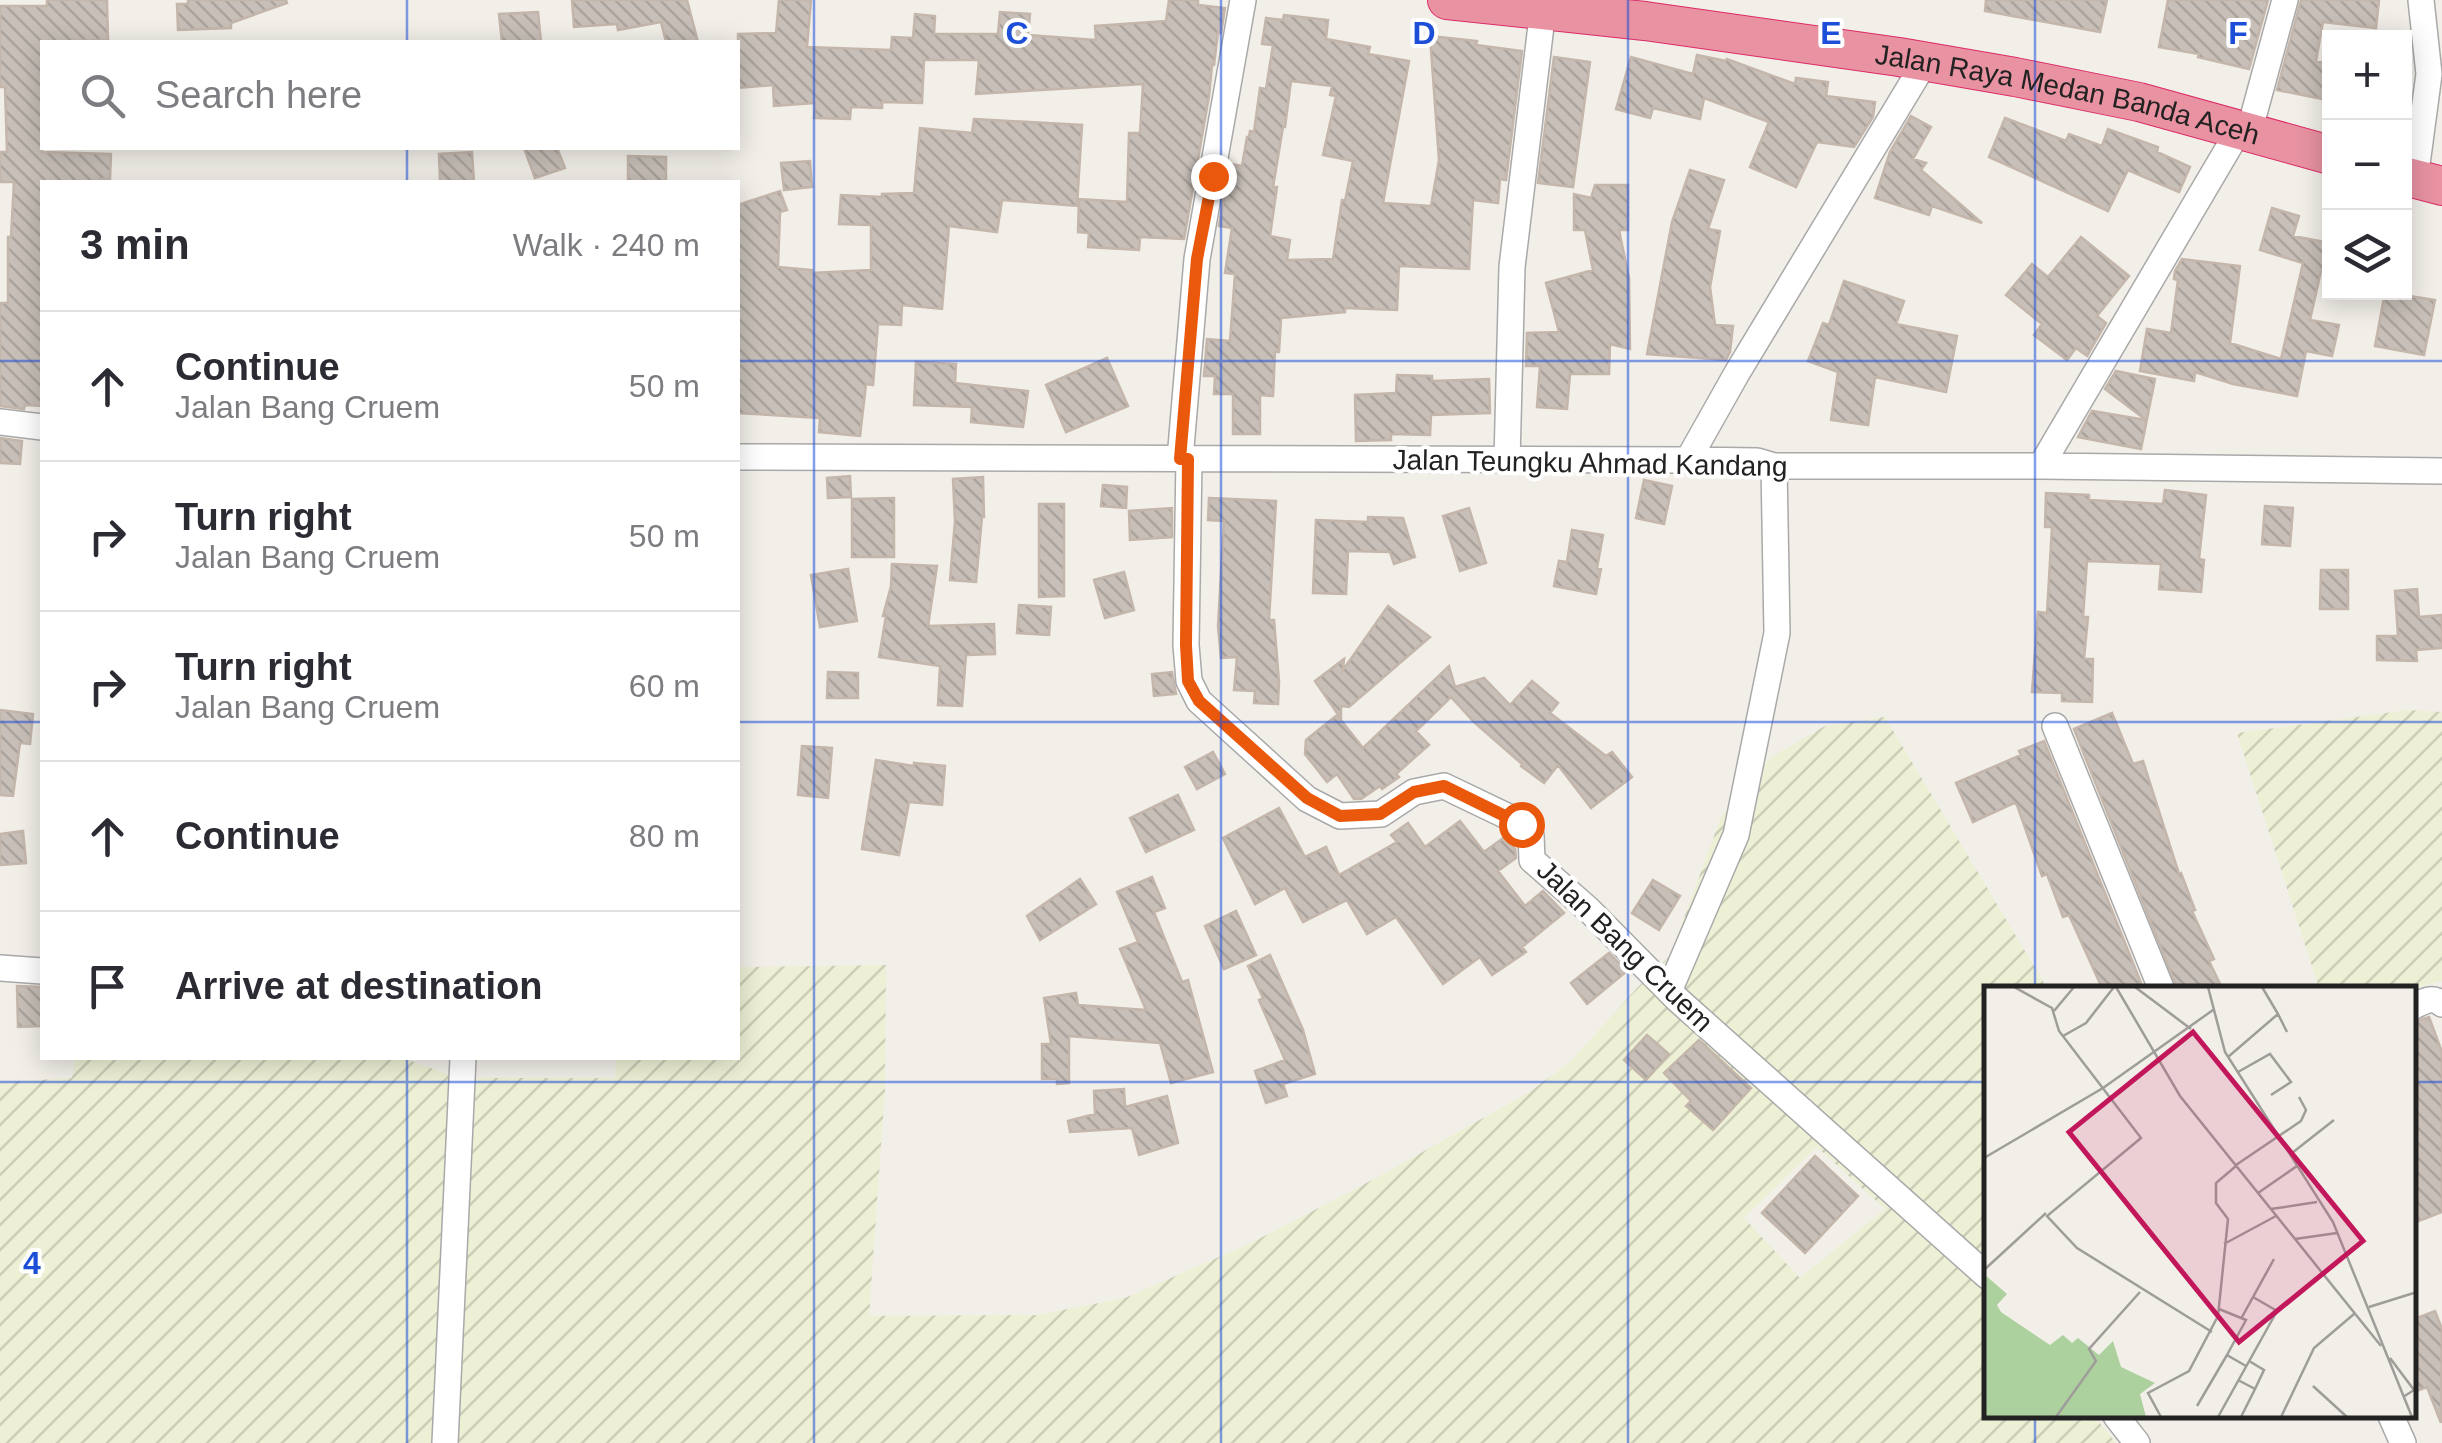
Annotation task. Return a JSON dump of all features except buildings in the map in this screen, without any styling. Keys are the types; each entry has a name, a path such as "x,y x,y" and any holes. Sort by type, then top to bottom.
{"highway":[{"name":"Jalan Raya Medan Banda Aceh","path":"1446,0 1543,9 1645,11 2138,102 2322,153"}],"street":[{"name":"Jalan Bang Cruem","path":"1244,0 1197,259 1184,459 1188,681 1199,701 1307,798 1340,816 1380,814 1414,792 1444,786 1521,824 1531,835 1532,860 1669,991 1984,1273"},
{"path":"2041,466 2244,131 2285,0"},
{"path":"2420,0 2429,74 2420,180"},
{"path":"1508,460 1512,268 1543,9"},
{"path":"1688,460 1925,62"},
{"path":"0,422 40,427"},
{"name":"Jalan Teungku Ahmad Kandang","path":"740,457 1688,460 1757,461 1774,466 2442,471"},
{"path":"1669,991 1736,835 1777,632 1774,466"},
{"path":"2055,726 2160,986"},
{"path":"0,968 40,971"},
{"path":"2417,1005 2430,1000 2442,1004"},
{"path":"445,1443 463,1060"},
{"path":"2118,1418 2137,1443"},
{"path":"2392,1418 2402,1443"}],"green space":[{"path":"2408,710 2442,712 2442,981 2417,987 2318,986 2237,733"},
{"path":"1885,717 2046,986 1984,986 1984,1418 2096,1418 2116,1443 0,1443 0,1082 72,1078 75,1060 408,1060 458,1078 615,1078 616,1060 740,1060 740,967 886,965 885,1089 869,1316 1037,1315 1125,1298 1251,1243 1528,1093 1569,1063 1670,956 1721,817 1770,758 1825,726","holes":["1817,1147 1885,1209 1800,1278 1744,1218"]}],"route":[{"path":"1213,176 1197,259 1180,459 1188,459 1188,681 1199,701 1307,798 1340,816 1380,814 1414,792 1444,786 1521,824"}]}
